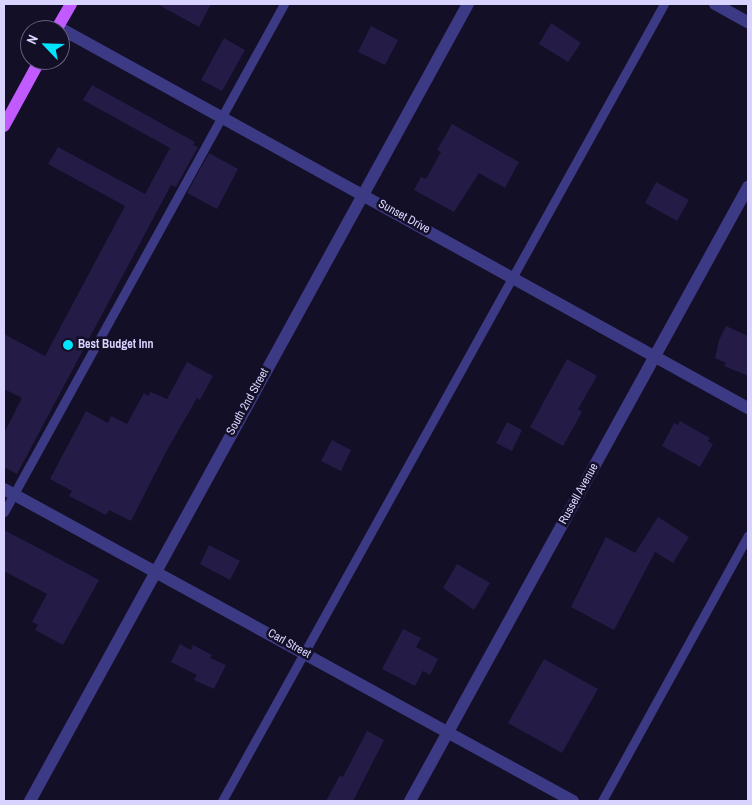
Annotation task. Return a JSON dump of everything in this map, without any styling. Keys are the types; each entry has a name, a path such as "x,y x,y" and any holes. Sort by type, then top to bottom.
{"main road":[{"path":"62,20 71,4"},
{"path":"4,126 35,70"}],"street":[{"name":"South 2nd Street","path":"30,801 155,570 468,4"},
{"path":"715,4 748,22"},
{"name":"Sunset Drive","path":"70,36 363,194 748,408"},
{"name":"Russell Avenue","path":"410,801 748,188"},
{"name":"Carl Street","path":"9,491 573,801"}],"lane":[{"path":"4,512 9,491 222,117 284,4"},
{"path":"222,801 664,4"},
{"path":"602,801 748,535"}],"building":[{"path":"157,4 211,4 199,27"},
{"path":"551,23 581,43 568,62 539,44"},
{"path":"371,26 398,40 385,65 358,52"},
{"path":"224,38 245,50 222,91 201,80"},
{"name":"Best Budget Inn","path":"92,85 195,142 193,145 198,147 176,187 171,185 17,474 4,467 4,433 22,398 4,389 4,334 45,356 125,206 48,164 58,147 145,194 170,148 83,100"},
{"path":"452,124 519,162 505,188 479,173 454,212 414,190 421,177 426,179 441,152 437,150"},
{"path":"209,153 238,169 217,209 187,193"},
{"path":"656,182 689,200 677,221 645,203"},
{"path":"726,326 748,336 748,376 724,366 726,363 715,358 719,340"},
{"path":"567,359 597,376 578,409 582,412 563,446 530,427"},
{"path":"187,362 213,376 200,400 197,398 166,452 131,521 109,510 106,515 69,496 72,491 50,479 86,411 108,423 111,416 127,424 144,393 148,396 151,392 167,399"},
{"path":"680,421 710,438 708,441 713,444 700,467 662,446 674,423 678,425"},
{"path":"507,422 522,430 512,451 496,443"},
{"path":"332,440 351,450 341,471 321,461"},
{"path":"658,517 689,537 673,563 655,552 614,630 571,607 606,537 635,553"},
{"path":"4,530 99,580 63,645 35,630 38,625 32,622 47,594 4,571"},
{"path":"209,545 240,561 230,580 200,564"},
{"path":"457,564 490,583 474,610 443,588"},
{"path":"403,629 421,638 416,647 438,659 430,675 423,671 415,686 382,669"},
{"path":"180,644 191,650 193,645 212,655 210,658 226,665 214,689 194,680 197,675 171,662"},
{"path":"544,659 598,689 562,753 508,723"},
{"path":"367,731 384,740 353,801 326,801 340,775 343,777"}],"place":[{"name":"Best Budget Inn","path":"68,345"}]}
